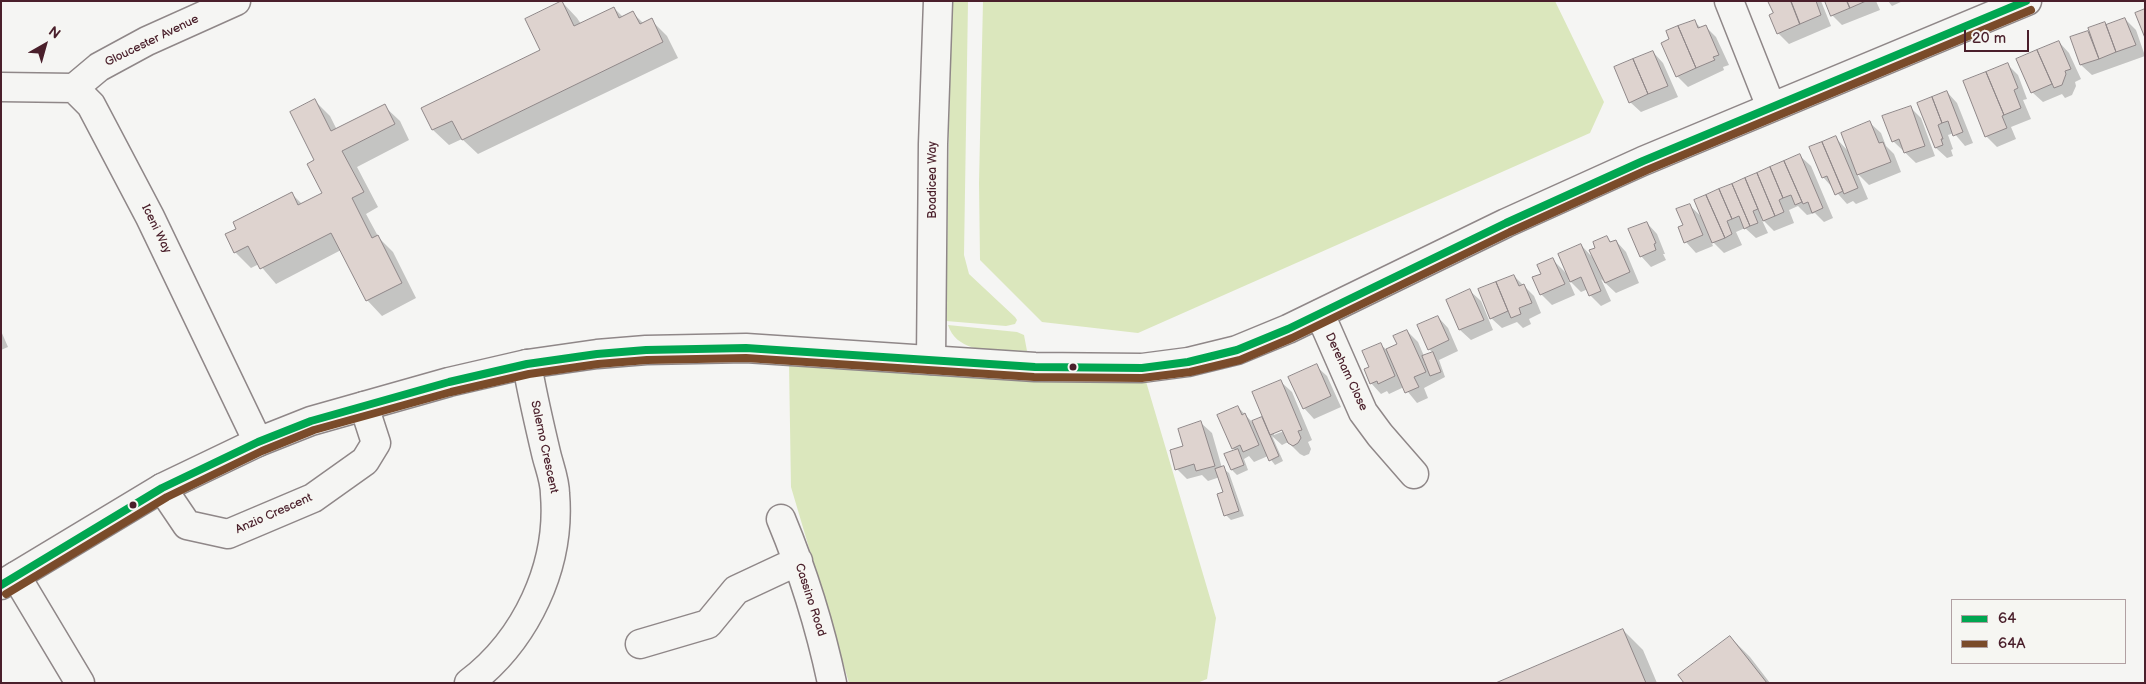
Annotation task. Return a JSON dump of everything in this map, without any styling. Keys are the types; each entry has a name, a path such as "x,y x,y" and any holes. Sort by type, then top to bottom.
{"street":[{"name":"Gloucester Avenue","path":"74,88 99,67 147,41 236,1"},
{"name":"Boadicea Way","path":"932,360 933,144 938,1"},
{"path":"1729,1 1771,107"},
{"path":"80,683 9,580 162,488 258,442 311,421 527,364 597,354 646,350 746,348 1035,367 1142,368 1188,362 1237,350 1320,314 1585,187 2026,1"},
{"path":"1,87 74,88"},
{"name":"Iceni Way","path":"74,88 91,105 150,217 258,442"},
{"name":"Dereham Close","path":"1320,314 1363,412 1414,474"},
{"name":"Salerno Crescent","path":"469,683 487,669 525,621 541,585 554,540 556,493 527,364"},
{"name":"Anzio Crescent","path":"162,488 187,525 228,534 313,498 365,461 376,443 364,406"},
{"name":"Cassino Road","path":"781,519 798,561 822,632 832,683"},
{"path":"640,644 708,624 736,590 798,561"}],"green space":[{"path":"951,1 968,1 964,255 969,274 1017,320 1015,324 1006,326 946,321"},
{"path":"983,1 1555,1 1604,102 1590,133 1138,333 1042,322 980,260 979,183"},
{"path":"948,325 1017,332 1024,335 1027,351 993,351 970,347 953,335"},
{"path":"789,364 1142,368 1216,618 1207,679 1197,683 849,683 791,487"}],"building":[{"path":"562,1 574,26 614,7 619,18 633,11 640,24 652,18 663,42 462,140 452,121 432,130 421,108 540,50 525,19"},
{"path":"1768,1 1791,1 1800,24 1777,34 1769,15 1773,13"},
{"path":"1791,1 1816,1 1821,15 1800,24"},
{"path":"1825,1 1847,1 1850,8 1831,16"},
{"path":"1847,1 1866,1 1850,8"},
{"path":"2145,9 2145,38 2135,13"},
{"path":"2125,18 2136,45 2116,52 2106,25"},
{"path":"1695,20 1698,28 1706,25 1719,55 1713,57 1715,60 1696,68 1678,26"},
{"path":"2105,22 2116,52 2099,59 2088,28"},
{"path":"1678,26 1696,68 1676,77 1661,43 1669,39 1666,31"},
{"path":"2088,31 2099,59 2080,65 2070,37"},
{"path":"2059,41 2071,69 2065,71 2066,74 2062,85 2054,88 2037,50"},
{"path":"2037,50 2052,84 2031,93 2016,59"},
{"path":"1653,51 1668,86 1648,94 1633,59"},
{"path":"1633,59 1648,94 1629,103 1614,67"},
{"path":"2008,63 2018,88 2014,90 2021,108 2004,115 1986,72"},
{"path":"1986,72 2004,115 2002,116 2007,128 1985,137 1963,81"},
{"path":"1947,91 1963,132 1953,136 1948,121 1942,123 1932,97"},
{"path":"1932,97 1942,123 1938,125 1943,139 1941,139 1943,145 1935,148 1917,103"},
{"path":"315,99 331,131 385,104 395,124 342,151 364,192 352,198 372,238 378,235 402,283 366,301 331,233 260,269 248,246 234,253 225,234 236,229 233,222 292,192 298,205 322,193 307,164 314,160 290,112"},
{"path":"1911,106 1925,146 1904,153 1899,139 1892,142 1882,116"},
{"path":"1870,121 1879,143 1883,142 1891,162 1857,175 1841,133"},
{"path":"1836,136 1858,188 1844,194 1822,142"},
{"path":"1822,142 1843,191 1835,195 1827,176 1822,178 1809,147"},
{"path":"1800,154 1823,208 1812,213 1808,202 1803,204 1784,161"},
{"path":"1784,161 1802,202 1795,205 1791,195 1783,198 1770,167"},
{"path":"1770,167 1783,198 1779,200 1784,212 1775,216 1757,173"},
{"path":"1757,173 1775,216 1763,221 1745,178"},
{"path":"1745,178 1758,209 1753,211 1758,223 1750,226 1732,184"},
{"path":"1732,184 1750,226 1744,229 1739,216 1732,219 1719,189"},
{"path":"1719,189 1732,219 1727,221 1732,234 1725,238 1706,195"},
{"path":"1706,195 1725,238 1712,243 1694,200"},
{"path":"1690,204 1703,235 1684,243 1678,227 1683,225 1676,209"},
{"path":"1647,222 1656,243 1654,244 1656,250 1640,257 1628,229"},
{"path":"1607,236 1610,242 1616,240 1630,272 1605,283 1589,250 1595,248 1593,242"},
{"path":"1581,244 1601,291 1589,296 1581,277 1570,282 1558,254"},
{"path":"1553,258 1565,284 1540,295 1532,277 1541,274 1537,265"},
{"path":"1514,275 1519,286 1524,284 1532,303 1519,308 1521,314 1511,318 1496,282"},
{"path":"1496,282 1508,311 1490,319 1478,289"},
{"path":"1470,289 1484,320 1459,330 1446,300"},
{"path":"1438,316 1449,340 1428,350 1417,325"},
{"path":"1407,330 1426,372 1414,377 1419,387 1405,393 1386,349 1397,344 1393,336"},
{"path":"1381,343 1395,376 1378,384 1377,381 1370,384 1364,369 1369,367 1362,351"},
{"path":"1433,352 1441,372 1430,376 1422,356"},
{"path":"1317,364 1331,396 1303,409 1288,377"},
{"path":"1281,380 1302,430 1298,431 1301,438 1293,446 1288,443 1282,430 1270,435 1252,392"},
{"path":"1238,406 1242,415 1245,413 1259,445 1243,452 1240,445 1232,449 1217,415"},
{"path":"1262,417 1279,456 1269,461 1252,421"},
{"path":"1201,421 1215,466 1196,471 1194,464 1175,470 1170,450 1183,446 1178,429"},
{"path":"1238,449 1244,465 1231,470 1224,454"},
{"path":"1224,466 1239,511 1224,516 1217,494 1223,492 1215,469"},
{"path":"1623,629 1646,683 1496,683"},
{"path":"1730,636 1767,683 1684,683 1678,675"}],"transit line":[{"name":"64","path":"1,585 162,488 258,442 311,421 449,382 527,364 597,354 646,350 746,348 1035,367 1142,368 1188,362 1237,350 1288,329 1506,223 1643,161 2026,1"},
{"name":"64A","path":"6,594 167,497 262,451 314,430 451,392 529,374 598,364 647,360 746,358 1034,377 1142,378 1190,372 1240,360 1292,338 1510,232 1647,170 2031,10"}]}
